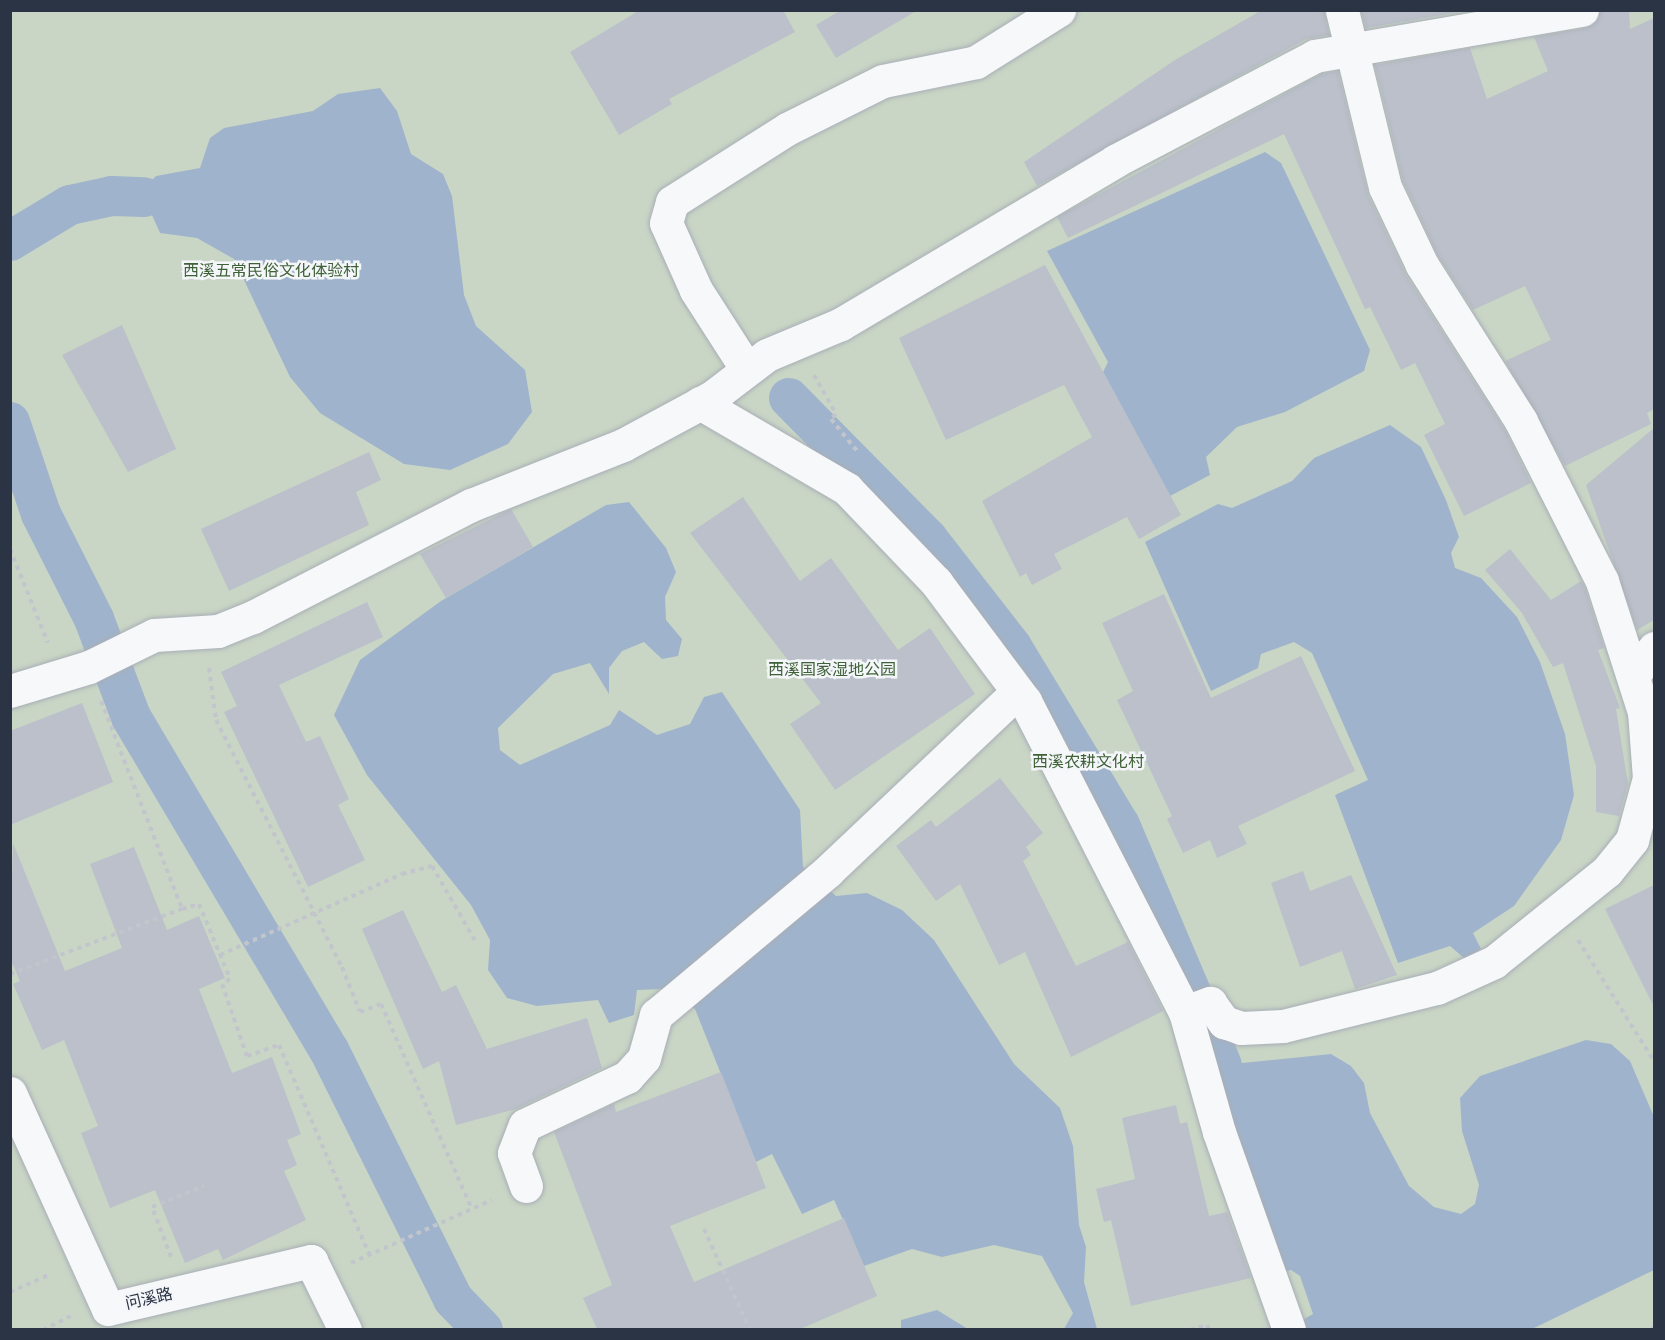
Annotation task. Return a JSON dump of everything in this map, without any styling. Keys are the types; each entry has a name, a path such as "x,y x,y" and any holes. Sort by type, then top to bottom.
{"lane":[{"path":"746,368 683,262 666,223 672,202 787,129 883,81 976,62 1059,10"},
{"path":"1198,1007 1224,1022 1241,1028 1330,1018 1437,988 1494,962 1558,914 1607,871 1632,840 1650,778 1644,712 1634,674 1572,515 1481,351 1422,265 1394,206 1347,48 1342,10"},
{"path":"10,691 74,671 154,635 218,631 471,505 623,445 700,403 746,368 841,324 1115,161 1262,81 1315,56 1347,48 1582,10"},
{"path":"700,403 847,489 936,582 1017,692 1198,1007 1219,1132 1289,1329"},
{"path":"1634,674 1654,648"},
{"path":"526,1186 514,1153 525,1125 627,1077 644,1058 656,1015 828,871 1017,692"},
{"name":"问溪路","path":"10,1093 108,1309 311,1261 340,1319"}],"path":[{"path":"10,549 74,671 182,909"},
{"path":"10,562 16,560"},
{"path":"218,631 209,667 216,720 360,1012 381,1004 471,1209"},
{"path":"220,955 289,922 432,866 477,944"},
{"path":"10,974 199,904 230,979 222,984 248,1056 279,1045 369,1254 462,1213"},
{"path":"1558,914 1601,970 1654,1061"},
{"path":"185,1291 152,1207 204,1186"},
{"path":"704,1229 750,1329"},
{"path":"10,1292 85,1259"},
{"path":"1190,1329 1207,1325 1209,1329"},
{"path":"1650,1329 1654,1328"}],"green space":[{"name":"西溪国家湿地公园","path":"10,11 1654,11 1654,1329 11,1329"}],"water":[{"path":"380,88 397,111 411,154 443,174 452,196 464,295 476,326 525,370 532,412 508,444 450,470 404,464 320,413 290,377 234,259 197,238 160,233 144,197 144,188 156,176 200,168 210,138 224,128 313,111 338,94"},
{"path":"1265,152 1281,163 1370,350 1364,371 1285,412 1237,427 1206,457 1210,475 1170,496 1103,372 1108,362 1047,251"},
{"path":"1390,425 1421,447 1446,500 1459,537 1451,553 1455,568 1481,578 1517,617 1540,662 1565,734 1574,795 1561,840 1514,906 1473,933 1481,949 1464,958 1450,946 1398,963 1335,795 1368,780 1312,653 1294,642 1261,654 1258,668 1211,691 1145,542 1218,504 1232,508 1292,481 1314,458"},
{"path":"629,502 666,548 676,572 665,597 666,620 682,639 678,656 662,659 644,642 622,651 609,668 609,694 590,663 553,674 498,728 500,750 520,765 610,725 619,710 657,735 690,724 704,697 722,692 800,810 803,867 836,896 867,893 902,910 934,940 1014,1064 1060,1108 1073,1146 1079,1225 1086,1247 1084,1282 1097,1329 1064,1329 1073,1313 1042,1256 994,1245 942,1257 912,1249 864,1266 834,1200 802,1214 772,1154 756,1162 695,1009 663,989 637,990 634,1015 609,1023 598,1000 537,1006 507,998 488,970 490,940 471,905 367,775 334,715 360,660 441,601 606,505"},
{"path":"1586,1040 1611,1044 1630,1061 1654,1117 1654,1270 1532,1329 1305,1329 1304,1319 1313,1314 1300,1276 1291,1270 1276,1274 1222,1085 1222,1065 1331,1054 1351,1066 1364,1083 1370,1113 1409,1186 1434,1207 1461,1214 1475,1204 1479,1185 1462,1131 1460,1098 1480,1076"},
{"path":"937,1310 968,1329 901,1329 901,1320"}],"building":[{"path":"640,10 783,10 795,32 669,99 672,104 619,135 570,52"},
{"path":"841,10 918,10 836,58 816,25"},
{"path":"1262,10 1324,10 1329,35 1306,39 1037,186 1024,162 1175,60"},
{"path":"1361,10 1457,10 1458,12 1366,28"},
{"path":"1600,10 1629,10 1630,29 1654,18 1654,409 1647,413 1651,424 1565,466 1505,361 1551,340 1525,286 1473,310 1438,256 1403,181 1375,65 1470,48 1487,99 1548,71 1534,37 1586,28"},
{"path":"1338,71 1368,195 1406,275 1505,430 1531,483 1464,516 1424,435 1445,424 1415,363 1401,370 1370,307 1365,309 1284,134 1068,238 1057,217 1321,74"},
{"path":"1045,265 1181,515 1139,539 1127,517 1054,554 1062,569 1032,585 1026,573 1020,577 982,501 1092,437 1064,385 946,440 899,338"},
{"path":"122,325 176,449 128,472 62,355"},
{"path":"1654,428 1654,620 1637,630 1586,485"},
{"path":"369,452 381,480 356,492 369,525 229,591 201,529"},
{"path":"743,497 800,581 831,558 898,650 930,628 975,694 835,790 790,724 821,703 690,533"},
{"path":"511,509 533,547 446,598 420,554"},
{"path":"1510,549 1551,600 1581,581 1585,588 1604,648 1598,650 1620,708 1616,709 1628,784 1619,816 1596,812 1596,766 1563,663 1553,667 1522,613 1485,570"},
{"path":"1164,594 1211,698 1301,656 1355,771 1238,826 1247,844 1217,858 1210,840 1183,853 1167,819 1172,816 1117,700 1133,691 1102,623"},
{"path":"367,602 383,637 279,685 306,742 320,736 349,799 338,805 365,860 308,887 224,712 237,706 221,672"},
{"path":"82,703 113,782 10,825 10,731"},
{"path":"1000,778 1043,833 1026,847 1031,855 1023,861 1076,966 1128,942 1163,1011 1071,1057 1025,952 999,965 960,884 936,901 896,846 931,820 936,827"},
{"path":"13,843 65,971 122,948 90,864 134,847 167,930 199,916 225,978 199,989 232,1073 272,1057 301,1134 287,1140 297,1165 284,1171 306,1220 223,1260 218,1249 185,1263 155,1190 110,1208 81,1133 98,1126 64,1040 42,1050 13,984 20,981 10,958"},
{"path":"1303,871 1310,891 1351,875 1397,975 1355,989 1342,951 1300,967 1271,883"},
{"path":"1654,885 1654,1007 1605,909"},
{"path":"403,910 442,992 456,985 487,1049 587,1018 602,1068 516,1109 456,1125 439,1061 423,1069 362,929"},
{"path":"721,1072 766,1188 670,1226 694,1282 844,1218 877,1296 800,1329 597,1329 583,1298 612,1285 554,1132 614,1104 616,1112"},
{"path":"1176,1105 1180,1124 1187,1122 1209,1216 1227,1212 1251,1278 1131,1306 1111,1220 1104,1222 1096,1189 1135,1179 1122,1118"}],"waterway":[{"path":"10,241 70,205 112,196 144,197"},
{"path":"789,398 928,539 1012,647 1120,825 1222,1065"},
{"path":"10,422 41,514 94,619 131,717 329,1050 453,1299 483,1330"}],"park label":[{"name":"西溪五常民俗文化体验村","path":"271,271"},
{"name":"西溪农耕文化村","path":"1088,762"}]}
